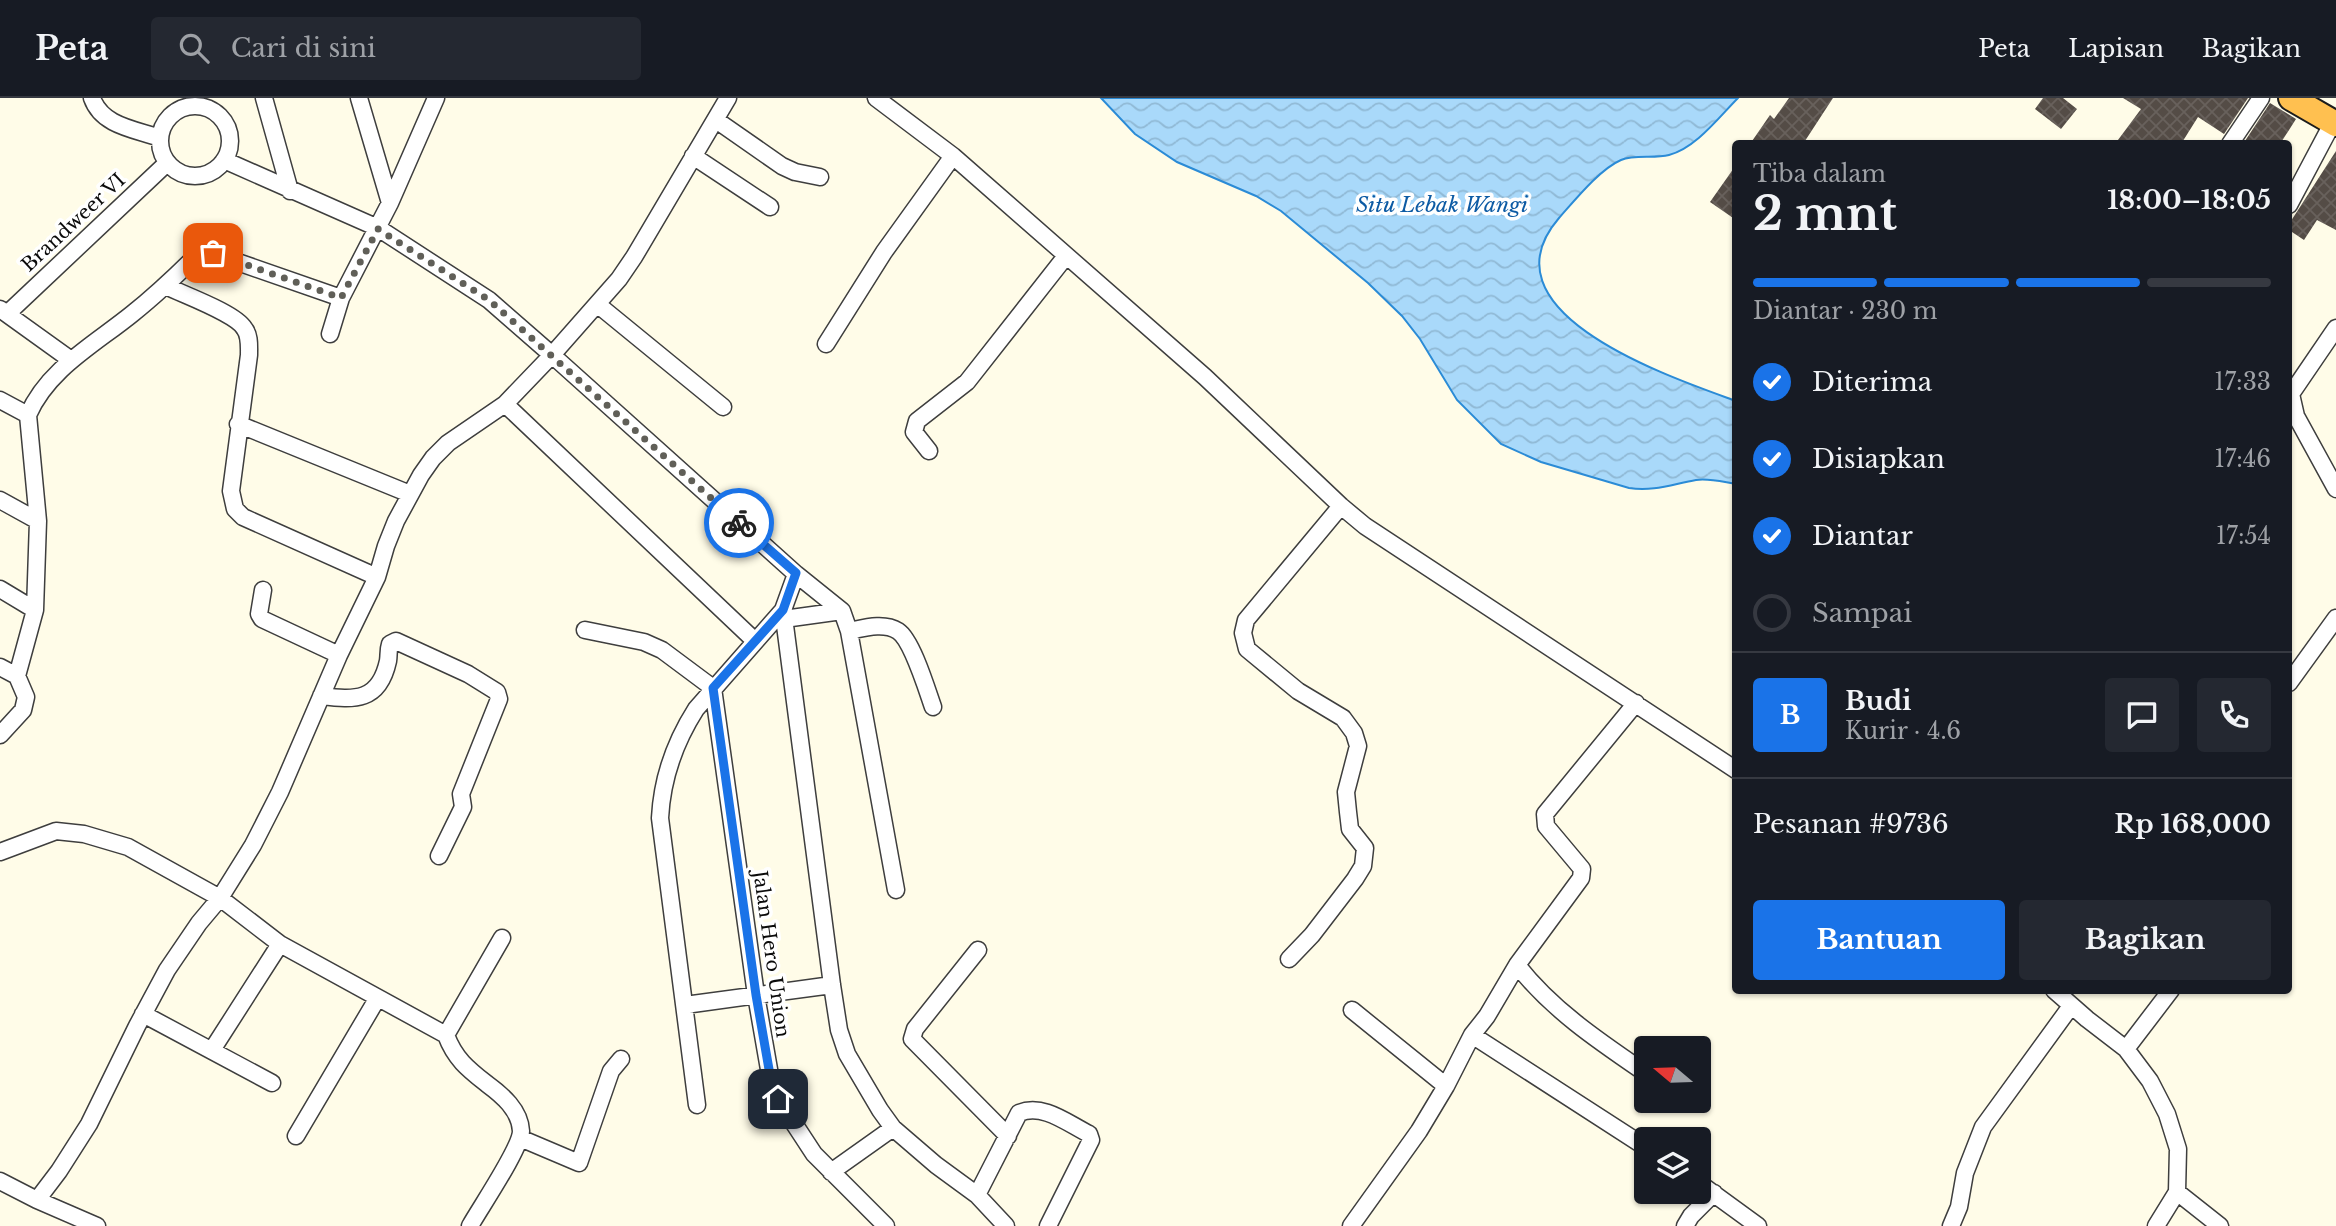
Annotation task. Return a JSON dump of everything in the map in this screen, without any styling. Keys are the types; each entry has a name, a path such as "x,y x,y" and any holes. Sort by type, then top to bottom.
{"highway":[{"path":"2291,98 2335,117"},
{"path":"2326,98 2335,117"}],"street":[{"path":"92,98 97,112 107,120 160,138"},
{"path":"264,98 290,191"},
{"path":"359,98 390,203"},
{"path":"330,334 341,298 378,229 436,98"},
{"path":"37,1200 89,1124 143,1014 182,947 220,898 248,854 280,792 339,655 377,577 386,546 421,475 441,451 505,404 597,304 634,257 728,98"},
{"path":"876,98 953,156 1205,377 1365,526 1732,767"},
{"path":"2233,140 2261,98"},
{"path":"180,103 211,109 222,118 229,131 229,146 224,160 215,170 190,176 167,163 161,151 160,138 163,126 180,103"},
{"path":"2292,199 2335,117"},
{"path":"716,120 782,166 795,172 820,177"},
{"path":"693,156 770,207"},
{"path":"825,344 891,241 953,156"},
{"path":"224,160 378,229 489,300 842,611 849,631 896,890"},
{"name":"Brandweer VI","path":"4,311 167,163"},
{"path":"17,676 36,610 38,521 28,415 34,401 71,360 166,286 201,251 206,250 341,298"},
{"path":"929,451 914,432 917,422 967,382 1066,257"},
{"path":"166,286 236,319 246,329 248,355 231,491 235,509 243,517 377,577"},
{"path":"597,304 723,407"},
{"path":"4,311 71,360"},
{"path":"2292,393 2336,328"},
{"path":"2292,398 2296,416 2336,489"},
{"path":"0,400 28,415"},
{"path":"505,404 755,641"},
{"path":"238,424 410,495"},
{"path":"0,500 38,521"},
{"path":"1289,959 1312,935 1363,866 1365,848 1350,829 1346,792 1357,746 1354,733 1343,718 1298,691 1247,649 1243,634 1246,620 1341,506"},
{"path":"796,573 784,615 839,1030 847,1054 893,1128 936,1166 976,1195 1006,1226"},
{"path":"0,589 36,610"},
{"path":"263,590 259,614 262,620 339,655"},
{"path":"698,1105 660,818 661,800 672,758 685,726 713,688 755,641 784,615 842,611"},
{"path":"2292,679 2336,618"},
{"path":"849,631 871,626 888,627 900,632 919,667 933,707"},
{"path":"585,630 644,642 662,650 713,688"},
{"path":"321,696 346,699 363,697 374,689 388,661 390,644 396,641 468,674 498,692 499,699 461,794 463,807 439,856"},
{"path":"0,667 17,676 26,697 23,710 0,734"},
{"name":"Jalan Hero Union","path":"713,688 756,995 770,1075 778,1099 814,1154 886,1226"},
{"path":"1351,1226 1419,1131 1447,1086 1472,1035 1487,1016 1517,965 1581,878 1582,869 1546,826 1545,814 1636,703"},
{"path":"0,852 56,831 84,834 128,848 220,898 281,944 446,1035 457,1059 506,1100 514,1110 521,1128 520,1138 470,1226"},
{"path":"446,1035 502,938"},
{"path":"212,1050 281,944"},
{"path":"978,950 915,1029 912,1039 1008,1136"},
{"path":"1517,965 1554,1005 1634,1065"},
{"path":"685,1005 832,985"},
{"path":"2058,994 2126,1049 2150,1081 2167,1114 2178,1149 2177,1192 2156,1226"},
{"path":"2126,1049 2168,994"},
{"path":"296,1136 377,999"},
{"path":"1951,1226 1959,1207 1965,1173 1983,1127 2071,1006"},
{"path":"1352,1010 1447,1086"},
{"path":"143,1014 272,1083"},
{"path":"1472,1035 1634,1140"},
{"path":"520,1138 579,1163 611,1071 621,1059"},
{"path":"976,1195 1020,1114 1040,1109 1089,1134 1091,1140 1048,1226"},
{"path":"831,1172 893,1128"},
{"path":"0,1181 97,1226"},
{"path":"1711,1191 1758,1226"},
{"path":"2177,1192 2220,1226"},
{"path":"1685,1226 1714,1193"}],"water":[{"name":"Situ Lebak Wangi","path":"1101,98 1738,98 1706,131 1679,151 1663,156 1626,158 1605,170 1559,218 1540,252 1543,283 1562,312 1593,336 1670,376 1732,399 1732,483 1701,480 1655,488 1629,488 1541,462 1501,444 1457,400 1420,339 1402,316 1368,283 1281,211 1256,196 1177,162 1135,134"}],"building":[{"path":"1789,98 1833,98 1806,140 1753,140 1770,115 1774,119"},
{"path":"2043,98 2063,98 2077,109 2061,129 2035,109"},
{"path":"2123,98 2248,98 2224,134 2198,117 2184,140 2118,140 2141,109"},
{"path":"2270,103 2296,119 2283,140 2246,140"},
{"path":"2336,151 2336,230 2317,220 2304,240 2292,232 2292,219"},
{"path":"1732,171 1732,217 1710,202"}],"way so far":[{"path":"213,253 341,298 378,229 489,300 739,523"}],"route":[{"path":"739,523 796,573 783,610 713,688 756,995 770,1075 778,1099"}]}
